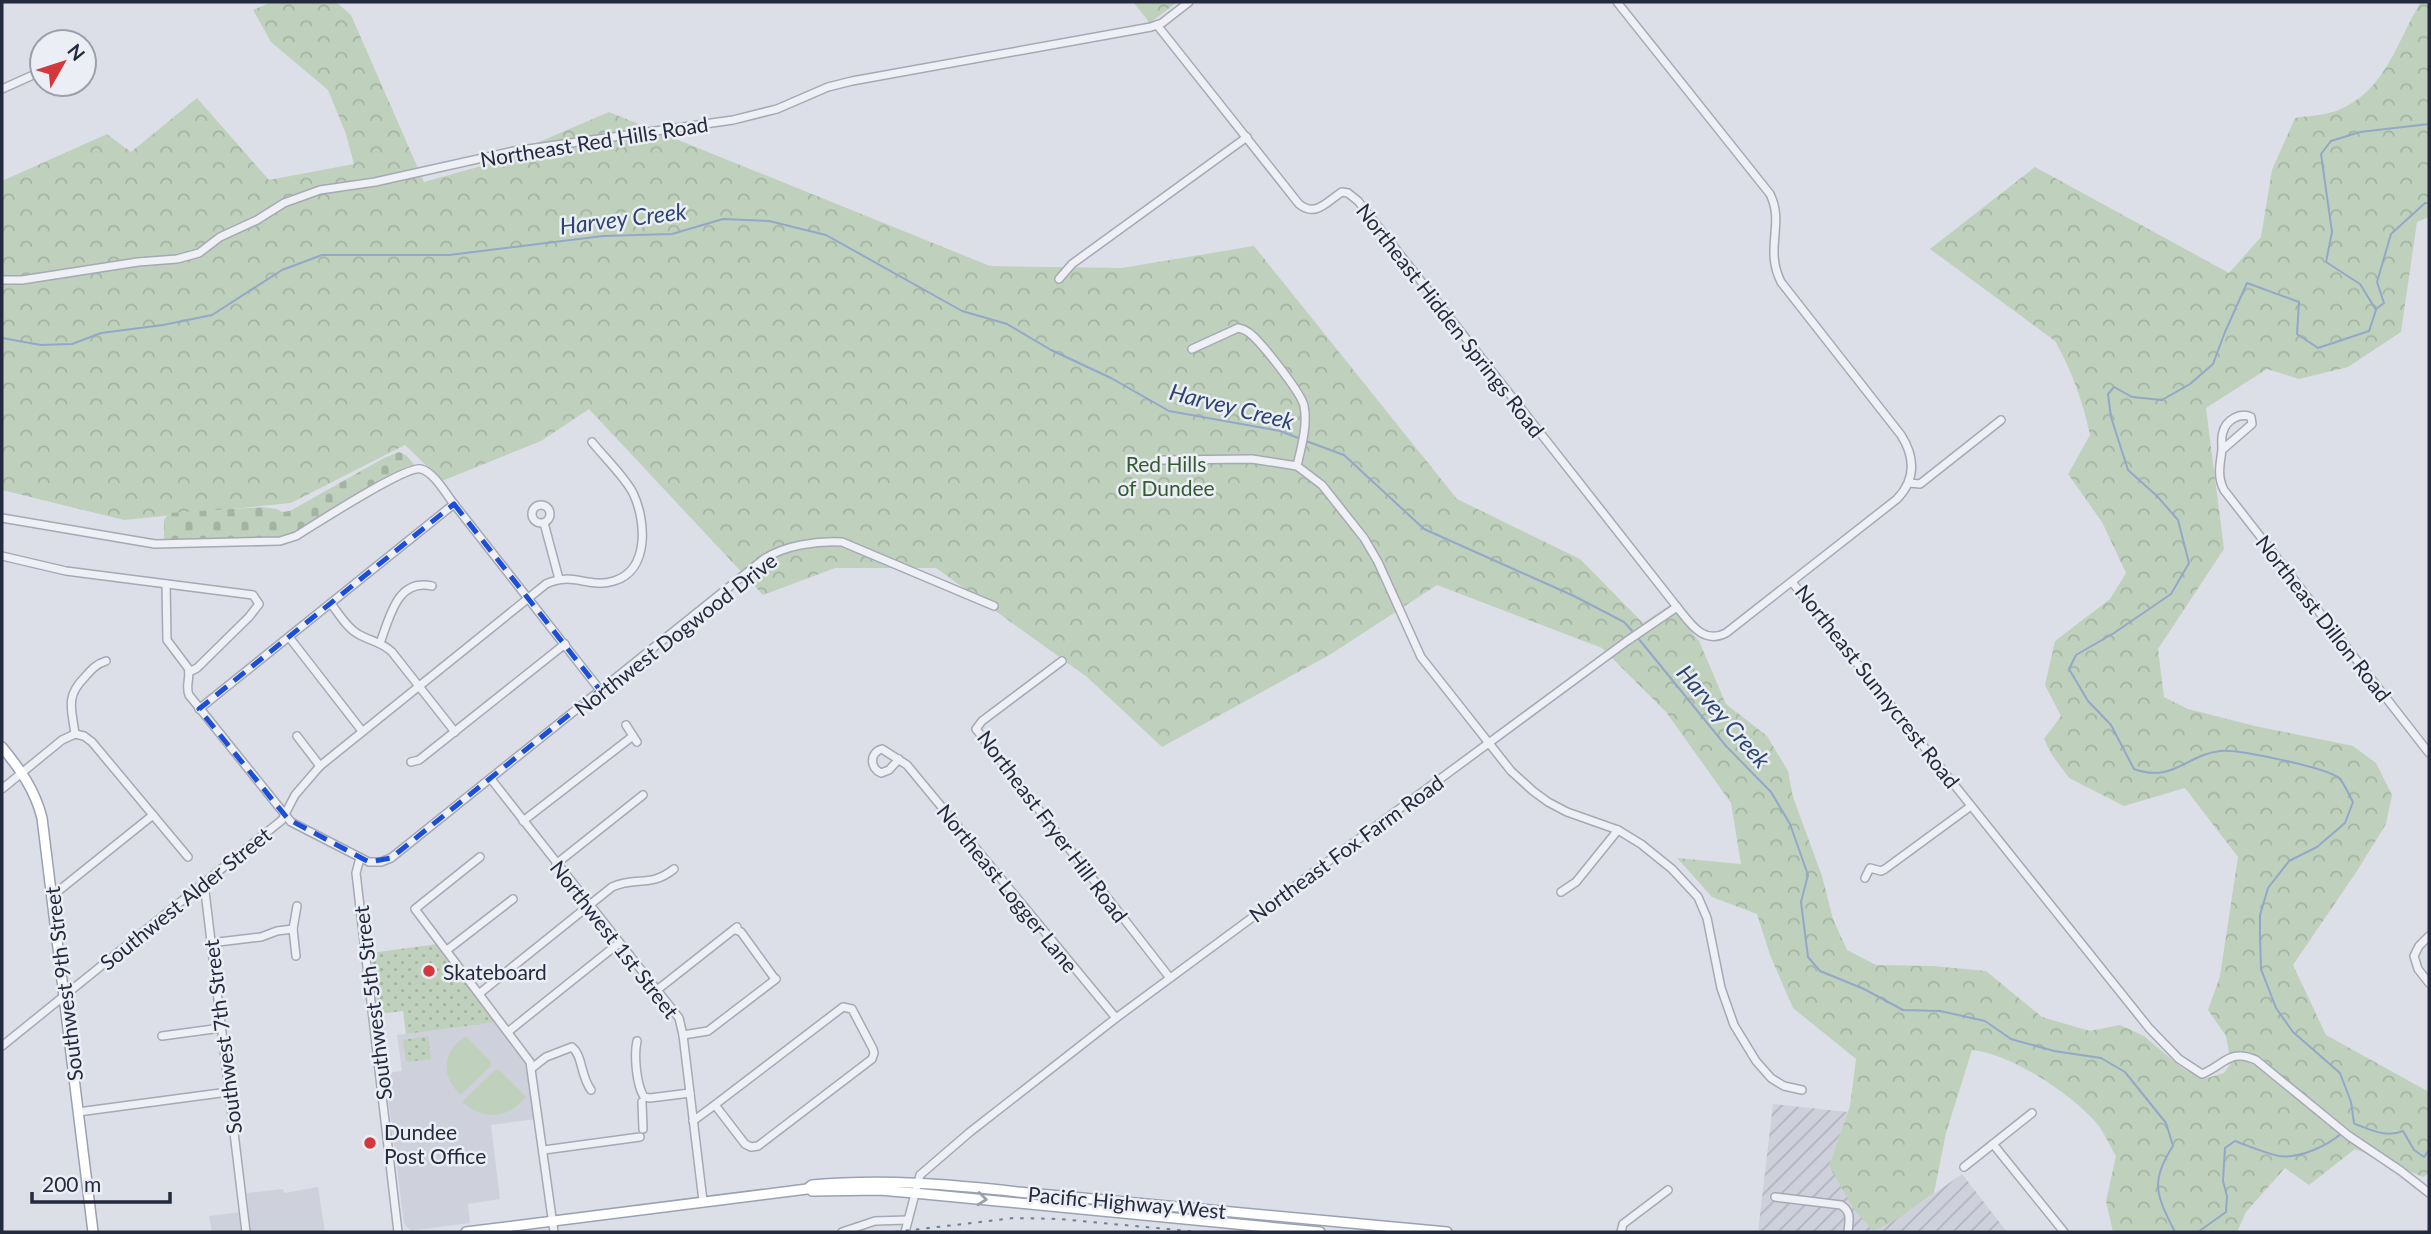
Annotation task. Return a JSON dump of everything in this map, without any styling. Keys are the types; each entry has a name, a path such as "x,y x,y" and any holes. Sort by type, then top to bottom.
{"main road":[{"name":"Southwest 9th Street","path":"2,747 36,797 42,818 93,1232"},
{"name":"Pacific Highway West","path":"807,1189 812,1185 851,1182 917,1182 1447,1232"},
{"name":"Pacific Highway West","path":"466,1232 807,1189 880,1190 1320,1232"}],"street":[{"name":"Northeast Red Hills Road","path":"2,280 22,281 191,256 206,249 220,237 257,220 284,203 334,187 375,182 514,151 733,120 777,110 828,87 852,81 1157,25 1189,2"},
{"path":"1617,2 1770,194 1776,220 1772,255 1777,273 1788,292 1901,435 1912,459 1909,484"},
{"name":"Northeast Hidden Springs Road","path":"1157,25 1303,208 1319,208 1342,192 1358,201 1677,607"},
{"path":"2,89 28,77"},
{"path":"1059,279 1072,264 1247,137"},
{"path":"1192,349 1238,328 1245,330 1267,353 1303,401 1305,418 1297,467"},
{"path":"2240,415 2251,417 2252,424 2222,450 2223,431 2228,423 2240,415"},
{"name":"Northeast Sunnycrest Road","path":"2001,420 1920,484 1909,484 1897,499 1792,582 2148,1028 2179,1059 2202,1074 2234,1056 2249,1056 2429,1194"},
{"path":"544,523 559,579 595,583 614,581 628,573 635,565 643,547 643,538 632,492 592,442"},
{"name":"Northeast Dillon Road","path":"2222,450 2219,467 2221,483 2232,500 2429,753"},
{"path":"1163,460 1239,458 1297,467 1322,485 1371,548 1418,651 1511,771 1533,791 1567,812 1618,830 1653,853 1698,897 1707,918 1721,988 1734,1025 1771,1079 1784,1086 1802,1090"},
{"path":"2,518 155,544 287,539 397,476 416,469 427,472 600,690"},
{"path":"199,709 454,504"},
{"name":"Northwest Dogwood Drive","path":"360,858 369,862 381,862 391,858 764,559 785,550 817,543 842,542 994,606"},
{"path":"2,556 66,571 253,595 259,604 249,617 197,668 189,672"},
{"name":"Southwest Alder Street","path":"2,1046 282,820 295,795 320,766 528,598 546,584 559,579"},
{"path":"1677,607 1705,636 1716,638 1792,582"},
{"path":"166,584 167,640 189,672 187,691 199,709 284,814 296,825 360,858"},
{"path":"380,643 401,594 414,585 432,586"},
{"path":"332,604 353,631 380,643 392,652 455,732"},
{"name":"Northeast Fox Farm Road","path":"905,1232 917,1182 923,1171 970,1132 1116,1018 1490,741 1677,607"},
{"path":"289,638 362,731"},
{"path":"411,762 419,760 565,644"},
{"path":"75,734 71,701 74,688 98,664 106,661"},
{"name":"Northeast Fryer Hill Road","path":"1062,661 978,723 976,729 1170,978"},
{"path":"523,821 635,739 626,725"},
{"path":"2,789 62,740 75,734 85,736 188,857"},
{"path":"298,736 320,766"},
{"name":"Northeast Logger Lane","path":"899,759 916,776 1116,1018"},
{"name":"Northwest 1st Street","path":"491,779 679,1018 704,1201"},
{"path":"556,864 643,795"},
{"path":"1865,878 1870,868 1881,871 1885,869 1971,806"},
{"path":"52,896 153,815"},
{"path":"1561,892 1576,882 1618,830"},
{"path":"480,857 415,909 525,1052 532,1068 554,1232"},
{"name":"Southwest 5th Street","path":"360,858 356,873 398,1232"},
{"path":"480,993 612,887 621,883 657,880 674,869"},
{"name":"Southwest 7th Street","path":"204,883 246,1232"},
{"path":"447,950 513,899"},
{"path":"296,956 293,929 297,906"},
{"path":"657,990 736,928 776,979 712,1029 683,1035"},
{"path":"210,943 261,937 293,929"},
{"path":"2429,936 2414,956 2418,969 2429,983"},
{"path":"509,1031 620,943"},
{"path":"693,1121 843,1007 852,1009 874,1053 872,1059 758,1146 745,1144 715,1105"},
{"path":"162,1036 221,1028"},
{"path":"638,1041 636,1050 641,1093 644,1097 690,1093"},
{"path":"532,1068 546,1057 572,1047 579,1055 582,1076 591,1090"},
{"path":"78,1112 228,1092"},
{"path":"642,1102 643,1129"},
{"path":"1964,1167 2032,1113"},
{"path":"544,1150 640,1137"},
{"path":"1993,1144 2064,1232"},
{"path":"1621,1232 1623,1224 1668,1190"},
{"path":"1775,1197 1841,1205 1847,1209 1850,1216 1848,1232"},
{"path":"842,1232 875,1221 908,1220"}],"highlighted area":[{"path":"454,504 600,690 391,858 369,862 288,819 199,709"}],"shaded area":[{"path":"498,1022 529,1067 535,1119 491,1125 500,1199 468,1204 470,1223 412,1232 404,1224 385,1073 402,1071 397,1035"},
{"path":"1773,1104 1848,1112 1829,1166 1901,1217 1962,1174 2007,1232 1758,1232"},
{"path":"318,1187 325,1232 212,1232 209,1216 248,1211 247,1193 283,1189 284,1193"}],"green space":[{"name":"Red Hills of Dundee","path":"272,2 336,2 351,15 424,182 485,165 609,112 990,266 1122,268 1254,246 1457,499 1580,559 1643,623 1670,605 1699,641 1726,704 1767,736 1788,771 1793,797 1822,876 1833,919 1847,950 1876,965 1933,966 1986,971 2042,1017 2090,1031 2120,1025 2144,1036 2182,1068 2204,1079 2224,1073 2231,1063 2226,1036 2208,1010 2220,976 2238,857 2185,788 2124,806 2069,778 2052,755 2044,739 2061,716 2045,685 2055,641 2110,599 2126,573 2102,522 2068,474 2090,435 2076,387 2055,341 1930,249 2035,167 2229,273 2261,237 2272,170 2295,118 2339,110 2369,90 2389,63 2421,2 2429,2 2429,217 2417,222 2401,332 2348,367 2299,379 2267,369 2206,408 2224,549 2158,649 2164,697 2188,709 2353,746 2376,763 2392,795 2386,824 2293,965 2326,1035 2429,1092 2429,1173 2423,1177 2355,1149 2309,1185 2285,1168 2246,1212 2237,1232 2113,1232 2106,1201 2116,1156 2097,1123 2068,1097 2020,1066 1972,1050 1946,1133 1934,1193 1901,1217 1873,1231 1854,1209 1829,1166 1850,1106 1856,1059 1793,1008 1770,955 1757,914 1712,897 1677,858 1741,864 1731,803 1666,712 1602,648 1437,585 1331,654 1162,747 1087,677 936,568 835,568 763,595 589,409 541,441 442,481 405,445 291,503 124,520 2,490 2,181 107,134 131,152 197,98 269,180 354,164 346,134 328,90 271,42 253,10"},
{"path":"1133,2 1177,2 1150,23"},
{"path":"399,452 407,456 416,467 287,538 164,543 164,520 169,513 262,507 282,512 290,511"},
{"path":"437,944 498,1022 406,1034 403,1011 378,1014 371,953"},
{"path":"428,1036 431,1059 406,1062 403,1040"},
{"path":"466,1036 491,1062 491,1066 461,1095 450,1080 447,1064 452,1049"},
{"path":"495,1070 499,1070 526,1097 519,1104 504,1113 487,1115 462,1102"}],"waterway":[{"path":"2354,1123 2351,1102 2340,1073 2293,1032 2276,1008 2261,969 2260,915 2268,888 2289,861 2317,847 2345,823 2353,802 2344,784 2333,775 2319,770 2283,760 2230,751 2208,753 2159,773 2134,769 2111,725 2088,701 2069,669 2076,655 2171,594 2189,563 2178,520 2157,496 2128,470 2111,417 2108,394 2114,387 2132,397 2162,400 2190,384 2213,364 2247,283 2299,302 2297,334 2318,348 2369,331 2376,310 2360,284 2326,262 2332,232 2321,154 2331,141 2360,132 2429,124"},
{"path":"2376,309 2384,303 2377,282 2391,234 2425,203 2429,203"},
{"name":"Harvey Creek","path":"2,338 41,345 72,344 101,333 212,315 282,270 322,255 449,255 603,236 672,234 723,219 769,221 826,235 962,311 1007,324 1169,411 1280,431 1301,439"},
{"name":"Harvey Creek","path":"1306,441 1344,455 1424,529 1574,596 1624,622 1635,634"},
{"name":"Harvey Creek","path":"1638,638 1726,746 1771,792 1790,824 1808,875 1801,902 1808,957 1820,971 1864,989 1903,1010 1940,1011 1985,1021 2011,1039 2054,1051 2101,1058 2125,1072 2166,1123 2173,1146 2161,1170 2158,1189 2175,1232"},
{"path":"2355,1124 2385,1133 2403,1131 2414,1150 2424,1157 2429,1150"},
{"path":"2198,1232 2226,1212 2227,1196 2223,1181 2225,1148 2235,1141 2279,1156 2295,1156 2329,1142 2342,1133"}],"railway":[{"path":"895,1232 1014,1218 1059,1219 1199,1232"}],"place":[{"name":"Skateboard","path":"429,971"},
{"name":"Dundee Post Office","path":"370,1143"}]}
